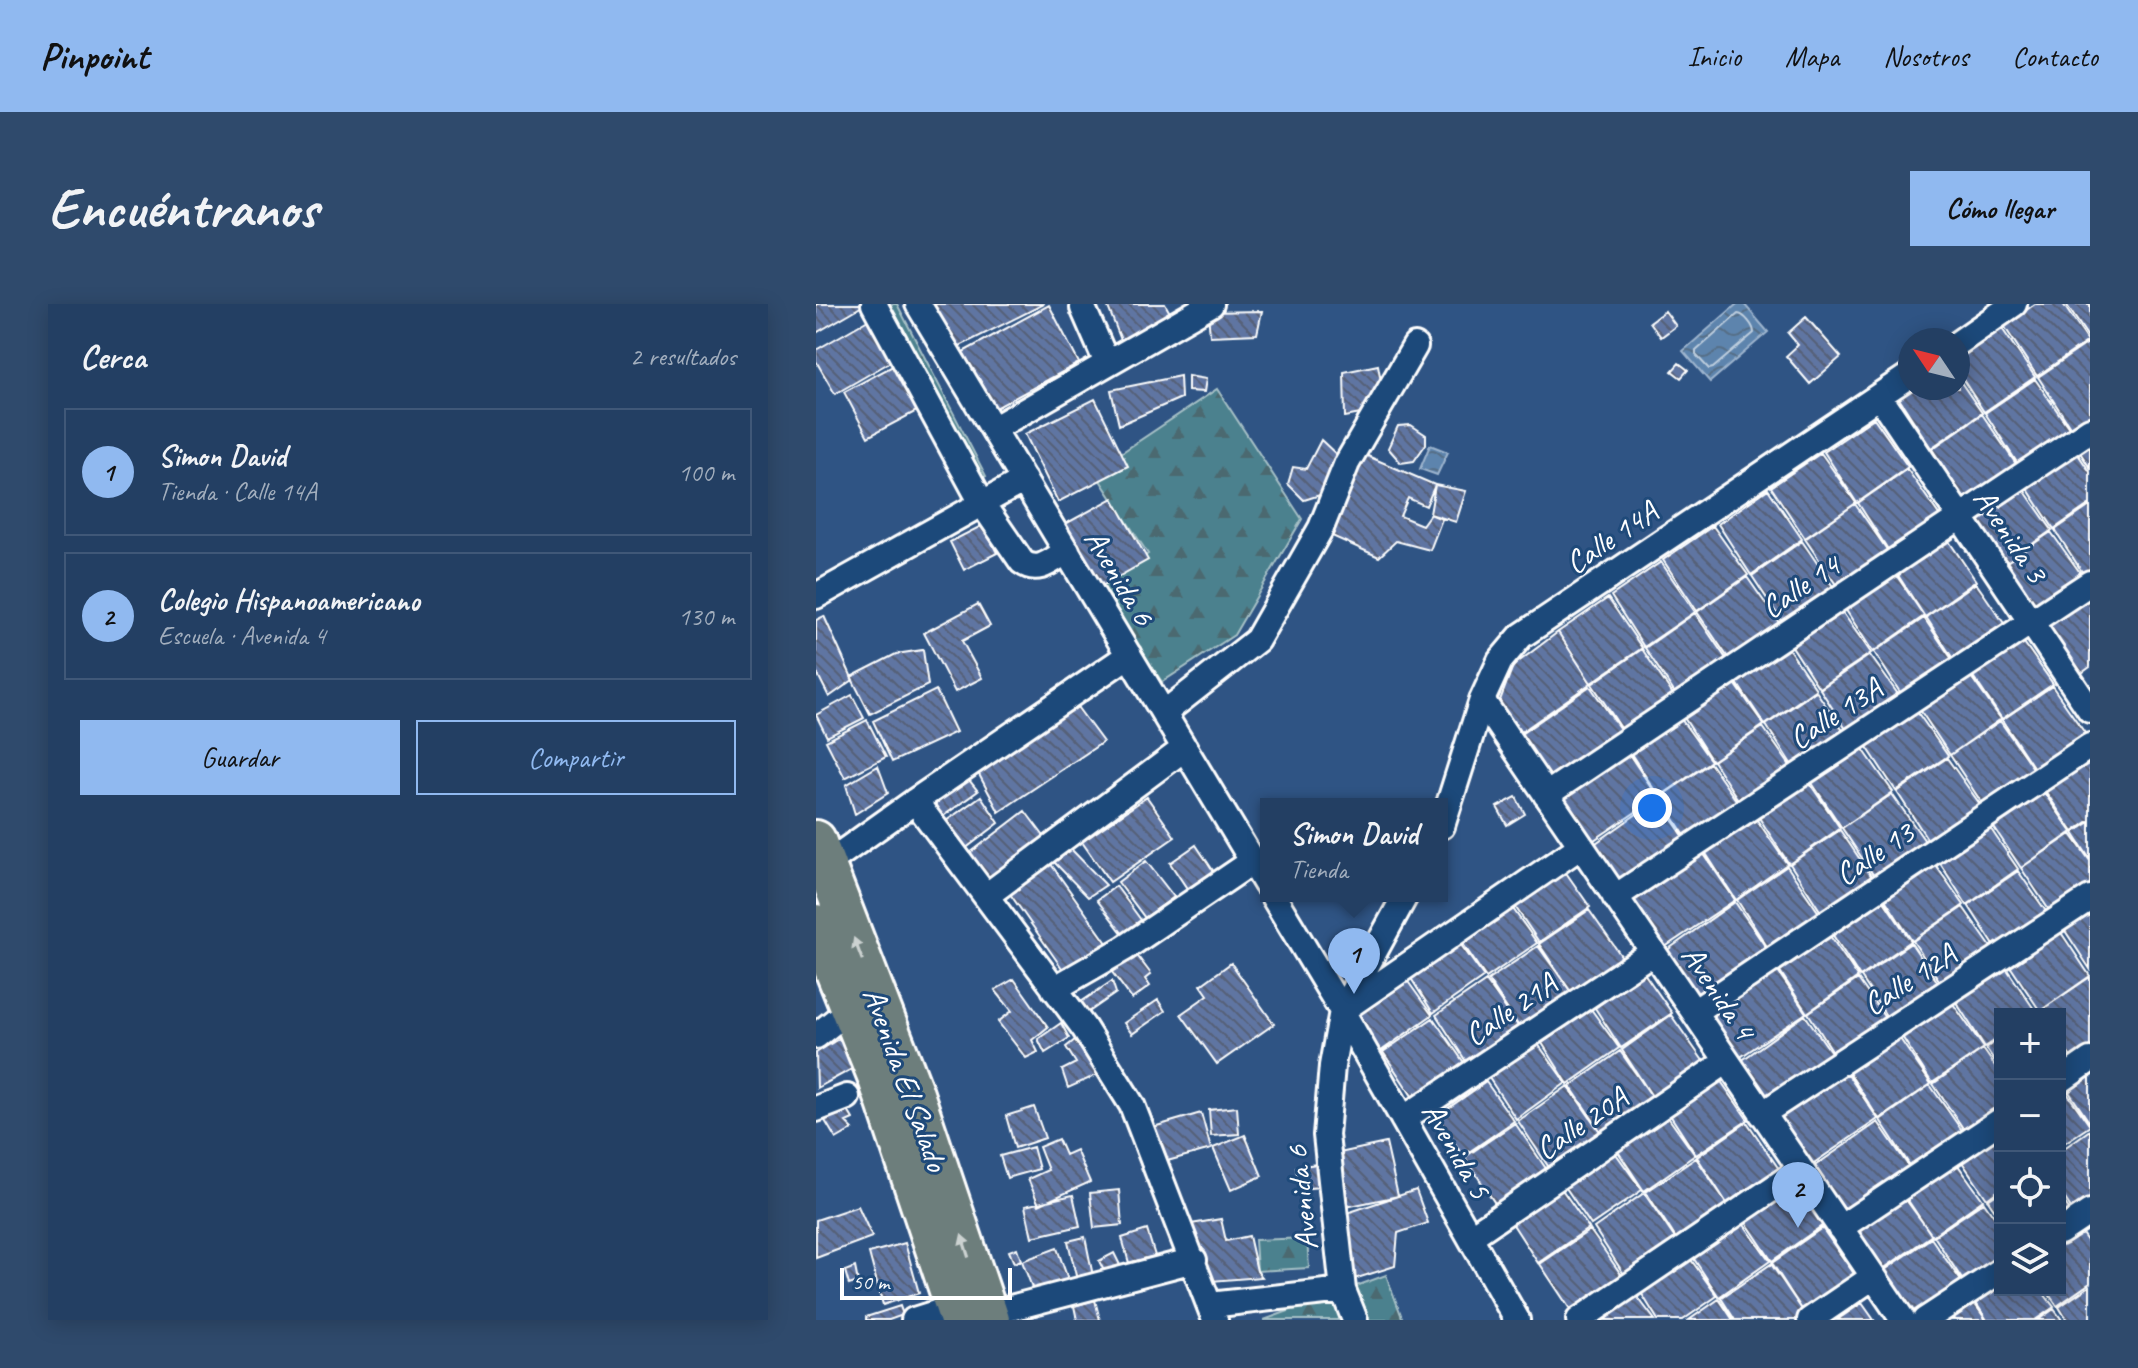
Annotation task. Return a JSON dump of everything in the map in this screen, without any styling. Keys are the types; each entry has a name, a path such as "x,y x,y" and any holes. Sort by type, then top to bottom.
{"main road":[{"name":"Avenida El Salado","path":"821,853 913,1091 973,1315"},
{"name":"Avenida El Salado","path":"816,924 824,957 850,1009 973,1315"}],"street":[{"path":"874,304 983,505 1022,562 1038,569 1067,551"},
{"name":"Avenida 6","path":"918,304 1260,873"},
{"path":"993,429 1211,304"},
{"path":"1970,335 2014,304"},
{"path":"1083,308 1107,363"},
{"path":"1164,713 1257,640 1321,528 1347,463 1415,346"},
{"name":"Calle 14A","path":"1448,807 1482,700 1500,661 1521,636 1898,383"},
{"name":"Avenida 3","path":"1879,396 2090,710"},
{"name":"Calle 14","path":"1546,795 2090,430"},
{"path":"816,596 1024,480"},
{"name":"Calle 13A","path":"1615,897 2090,583"},
{"path":"821,853 915,801 1129,655"},
{"name":"Avenida 4","path":"1482,700 1903,1320"},
{"name":"Calle 13","path":"1694,1012 2090,746"},
{"path":"986,896 1185,748"},
{"path":"915,801 1084,1028 1132,1105 1213,1312 1343,1290"},
{"path":"1342,1011 1581,846"},
{"path":"1054,989 1125,948 1253,861"},
{"name":"Calle 12A","path":"1762,1114 2090,898"},
{"path":"1277,902 1342,1011"},
{"path":"1342,1011 1402,902"},
{"name":"Calle 21A","path":"1403,1119 1653,952"},
{"path":"816,1036 850,1009"},
{"name":"Avenida 6","path":"1342,1011 1332,1066 1326,1135 1343,1290 1355,1320"},
{"name":"Avenida 5","path":"1342,1011 1517,1320"},
{"path":"2061,1080 2090,1060"},
{"name":"Calle 20A","path":"1470,1237 1727,1061"},
{"path":"816,1109 847,1097"},
{"path":"1840,1228 1994,1125"},
{"path":"1579,1320 1800,1170"},
{"path":"2066,1228 2090,1212"},
{"path":"914,1320 973,1315 1194,1260"},
{"path":"1925,1320 1994,1275"},
{"path":"1810,1320 1873,1277"}],"green space":[{"path":"881,304 897,304 986,476 973,483"},
{"path":"1217,389 1302,519 1234,635 1162,682 1099,586 1148,554 1094,471"},
{"path":"1307,1238 1309,1268 1257,1271 1255,1240"},
{"path":"1386,1275 1403,1320 1264,1320"}],"water":[{"path":"1737,304 1744,304 1768,332 1710,382 1683,351"},
{"path":"1430,445 1448,452 1437,475 1420,469"}],"building":[{"path":"816,304 864,304 864,305 816,333"},
{"path":"919,304 1044,304 956,348"},
{"path":"1112,304 1165,304 1173,318 1123,345 1108,307"},
{"path":"2035,304 2063,304 2088,341 2037,376 2004,326"},
{"path":"2066,304 2090,304 2090,340"},
{"path":"1049,305 1079,363 994,409 963,352"},
{"path":"1262,311 1257,334 1210,336 1208,312"},
{"path":"1665,311 1676,326 1661,337 1650,322"},
{"path":"875,316 899,357 835,394 816,361 816,350"},
{"path":"1806,317 1841,357 1810,384 1786,356 1798,345 1788,333"},
{"path":"2001,327 2035,377 1984,412 1970,390 1970,349"},
{"path":"2088,343 2090,415 2071,428 2038,377"},
{"path":"904,360 928,405 868,437 844,392"},
{"path":"1679,363 1688,370 1681,378 1672,371"},
{"path":"1378,365 1386,409 1345,417 1344,372"},
{"path":"1180,376 1181,398 1119,425 1111,390"},
{"path":"1188,376 1206,379 1204,392 1188,391"},
{"path":"2035,379 2069,428 2018,464 1985,413"},
{"path":"1970,396 1982,413 1931,448 1900,400 1970,400"},
{"path":"1095,399 1128,466 1058,502 1025,434"},
{"path":"1982,414 2016,464 1965,500 1932,449"},
{"path":"1874,418 1908,467 1857,503 1824,452"},
{"path":"1411,425 1426,435 1426,444 1414,461 1401,463 1388,448 1398,426"},
{"path":"2090,432 2090,468 2074,443"},
{"path":"1321,440 1338,456 1320,495 1304,500 1288,484 1293,467 1306,469"},
{"path":"2071,444 2090,472 2090,504 2054,529 2021,479"},
{"path":"1821,453 1856,503 1805,538 1771,487"},
{"path":"1363,454 1435,485 1426,506 1408,498 1400,516 1422,525 1430,514 1442,519 1430,550 1396,541 1379,557 1332,536"},
{"path":"1907,469 1942,519 1891,554 1858,503"},
{"path":"2017,480 2052,530 2001,566 1967,514"},
{"path":"1435,485 1466,491 1456,522 1430,514"},
{"path":"1768,489 1802,539 1751,575 1718,524"},
{"path":"1113,498 1148,560 1093,591 1058,528"},
{"path":"1855,504 1890,554 1839,589 1805,539"},
{"path":"2090,506 2090,579 2088,581 2055,530"},
{"path":"983,525 997,553 964,570 950,542"},
{"path":"1713,526 1748,575 1697,611 1663,560"},
{"path":"1942,531 1976,581 1925,617 1892,566"},
{"path":"2051,532 2086,581 2035,617 2001,566"},
{"path":"1802,541 1836,591 1785,626 1752,576"},
{"path":"1661,562 1695,612 1644,647 1611,596"},
{"path":"1890,566 1924,616 1873,652 1840,601"},
{"path":"1747,577 1782,627 1731,662 1697,612"},
{"path":"1976,583 2010,632 1959,668 1926,617"},
{"path":"2090,594 2090,667 2075,678 2042,627"},
{"path":"1608,598 1642,648 1591,683 1558,632"},
{"path":"1836,603 1871,653 1819,688 1786,637"},
{"path":"978,604 990,626 962,641 982,678 955,692 924,633"},
{"path":"1695,613 1729,663 1678,698 1645,648"},
{"path":"824,616 853,680 829,697 816,671 816,620"},
{"path":"1924,618 1958,668 1907,703 1874,652"},
{"path":"1558,632 1591,683 1517,735 1498,706 1513,666"},
{"path":"2018,634 2053,684 2002,719 1968,669"},
{"path":"1782,639 1816,689 1765,725 1731,674"},
{"path":"1642,649 1676,699 1625,734 1592,684"},
{"path":"923,650 928,685 870,714 851,677 896,654"},
{"path":"1870,655 1905,704 1853,740 1820,689"},
{"path":"1966,670 2001,719 1950,755 1916,704"},
{"path":"1729,675 1764,725 1712,761 1679,710"},
{"path":"1590,686 1624,735 1551,785 1518,736"},
{"path":"2052,686 2087,736 2036,771 2002,720"},
{"path":"936,690 956,732 892,762 873,721"},
{"path":"1816,691 1850,741 1799,776 1766,725"},
{"path":"852,695 864,718 827,737 816,715"},
{"path":"1072,700 1103,742 999,812 974,765"},
{"path":"1913,706 1948,756 1896,791 1863,741"},
{"path":"1676,712 1711,761 1659,797 1626,746"},
{"path":"867,720 886,757 845,778 826,741"},
{"path":"2000,721 2035,771 1984,806 1950,755"},
{"path":"1763,727 1798,777 1746,812 1713,761"},
{"path":"1858,742 1893,792 1842,828 1808,777"},
{"path":"1624,747 1658,797 1585,846 1552,798"},
{"path":"2090,748 2090,820 2073,832 2039,782"},
{"path":"1947,758 1982,807 1930,843 1897,792"},
{"path":"1710,763 1745,813 1693,848 1660,797"},
{"path":"878,766 888,793 855,814 846,785"},
{"path":"961,770 978,791 939,819 923,797"},
{"path":"1806,778 1840,828 1789,864 1756,813"},
{"path":"2037,783 2072,832 2021,868 1987,817"},
{"path":"1892,794 1927,844 1876,879 1842,828"},
{"path":"981,796 999,823 965,849 946,821"},
{"path":"1147,797 1175,837 1110,882 1082,842"},
{"path":"1516,797 1525,814 1507,825 1497,807"},
{"path":"1658,799 1692,849 1619,899 1586,850"},
{"path":"1025,811 1049,843 991,883 970,853"},
{"path":"1753,814 1787,864 1736,900 1703,849"},
{"path":"1984,819 2018,869 1967,905 1934,854"},
{"path":"2090,822 2090,859 2073,833"},
{"path":"1840,830 1874,880 1823,915 1790,864"},
{"path":"2071,834 2090,861 2090,895 2055,919 2021,868"},
{"path":"1196,845 1214,872 1188,890 1170,863"},
{"path":"1069,847 1106,885 1088,897 1054,862"},
{"path":"1701,850 1735,900 1662,949 1629,901"},
{"path":"1929,856 1964,905 1912,941 1879,890"},
{"path":"1048,860 1107,943 1064,971 1008,891"},
{"path":"1146,861 1174,897 1145,918 1118,882"},
{"path":"1787,866 1821,916 1770,951 1737,900"},
{"path":"1562,867 1590,907 1539,942 1512,902"},
{"path":"2018,871 2052,920 2001,956 1968,905"},
{"path":"1116,886 1141,920 1123,934 1097,900"},
{"path":"1877,891 1911,941 1860,977 1827,926"},
{"path":"1735,902 1769,952 1696,1002 1663,953"},
{"path":"2090,902 2090,969 2060,923"},
{"path":"1509,903 1537,943 1486,978 1459,938"},
{"path":"1963,907 1998,957 1947,992 1913,941"},
{"path":"1589,910 1624,960 1573,995 1539,944"},
{"path":"2056,925 2090,976 2044,1008 2038,1008 2006,960"},
{"path":"1824,927 1858,977 1807,1013 1774,962"},
{"path":"1456,938 1484,977 1433,1013 1407,972"},
{"path":"1911,943 1945,993 1894,1028 1861,977"},
{"path":"1538,946 1573,995 1522,1031 1488,980"},
{"path":"1133,950 1151,974 1145,979 1150,986 1132,999 1109,968"},
{"path":"2002,962 2033,1008 1994,1008 1994,1041 1985,1047 1952,996"},
{"path":"1231,963 1274,1024 1217,1064 1181,1014 1208,995 1201,985"},
{"path":"1772,963 1806,1013 1733,1062 1700,1014"},
{"path":"1644,973 1672,1013 1621,1048 1595,1008"},
{"path":"1404,976 1432,1015 1381,1051 1354,1010"},
{"path":"2090,977 2090,1051 2074,1062 2066,1050 2066,1008 2044,1008"},
{"path":"1014,979 1048,1027 1032,1040 1038,1052 1026,1058 998,1022 1012,1011 995,990"},
{"path":"1858,979 1892,1028 1841,1064 1808,1013"},
{"path":"1112,981 1116,993 1086,1014 1078,1004"},
{"path":"1486,981 1521,1030 1469,1066 1436,1015"},
{"path":"1949,998 1984,1048 1932,1083 1899,1032"},
{"path":"1158,1000 1165,1011 1132,1034 1124,1023"},
{"path":"1591,1009 1619,1048 1568,1084 1542,1043"},
{"path":"1671,1015 1706,1065 1655,1101 1622,1050"},
{"path":"1805,1015 1840,1065 1766,1115 1734,1066"},
{"path":"1433,1018 1467,1067 1416,1102 1383,1052"},
{"path":"1061,1023 1069,1038 1045,1053 1038,1039"},
{"path":"1896,1033 1931,1084 1879,1119 1846,1068"},
{"path":"843,1036 863,1063 817,1088 816,1053"},
{"path":"1080,1036 1099,1074 1068,1088 1062,1070 1076,1063 1066,1047"},
{"path":"1994,1042 1994,1060 1986,1048"},
{"path":"1538,1044 1566,1083 1516,1119 1489,1078"},
{"path":"1983,1049 1994,1065 1994,1115 1967,1134 1933,1084"},
{"path":"1620,1051 1655,1101 1604,1136 1570,1086"},
{"path":"1844,1069 1878,1119 1805,1169 1773,1120"},
{"path":"2090,1069 2090,1123 2066,1087"},
{"path":"1720,1080 1748,1120 1696,1155 1670,1115"},
{"path":"1486,1082 1514,1121 1463,1156 1437,1116"},
{"path":"1930,1085 1965,1135 1913,1170 1880,1120"},
{"path":"1568,1086 1603,1136 1552,1172 1518,1121"},
{"path":"2066,1092 2090,1126 2066,1142"},
{"path":"837,1107 841,1113 847,1109 853,1119 846,1122 853,1129 836,1139 821,1114"},
{"path":"1034,1107 1045,1138 1015,1148 1006,1116"},
{"path":"1237,1107 1239,1134 1211,1136 1209,1110"},
{"path":"1201,1113 1211,1149 1160,1163 1150,1128"},
{"path":"1667,1116 1695,1155 1644,1191 1617,1150"},
{"path":"1747,1122 1781,1172 1730,1208 1697,1157"},
{"path":"1878,1122 1912,1171 1839,1221 1806,1172"},
{"path":"1515,1123 1549,1173 1498,1208 1465,1157"},
{"path":"2090,1130 2090,1204 2075,1214 2066,1200 2066,1147"},
{"path":"1245,1135 1262,1176 1231,1190 1213,1148"},
{"path":"1994,1135 1994,1194 1987,1199 1960,1159"},
{"path":"1058,1139 1065,1155 1076,1150 1090,1182 1039,1205 1028,1179 1048,1170 1039,1147"},
{"path":"1386,1143 1398,1196 1341,1208 1330,1155"},
{"path":"1033,1147 1039,1169 1007,1178 1000,1156"},
{"path":"1614,1151 1642,1190 1591,1225 1564,1185"},
{"path":"1696,1158 1730,1208 1679,1243 1646,1192"},
{"path":"1955,1161 1983,1200 1932,1236 1905,1196"},
{"path":"1317,1164 1320,1187 1299,1189 1296,1167"},
{"path":"1795,1186 1823,1225 1772,1261 1745,1221"},
{"path":"1561,1188 1589,1228 1538,1263 1512,1223"},
{"path":"1119,1190 1122,1225 1094,1228 1090,1193"},
{"path":"1416,1190 1428,1223 1398,1233 1395,1266 1345,1282 1341,1215"},
{"path":"1644,1193 1678,1243 1627,1279 1594,1228"},
{"path":"1073,1195 1080,1226 1032,1237 1025,1206"},
{"path":"1903,1196 1932,1235 1880,1271 1854,1231"},
{"path":"1984,1202 1994,1216 1994,1269 1967,1287 1934,1236"},
{"path":"2066,1205 2073,1215 2066,1220"},
{"path":"858,1206 872,1237 816,1258 816,1220"},
{"path":"1221,1219 1226,1241 1249,1236 1257,1271 1262,1277 1211,1281 1191,1224"},
{"path":"1742,1222 1770,1261 1719,1297 1692,1256"},
{"path":"1822,1228 1857,1278 1805,1314 1772,1263"},
{"path":"1147,1230 1155,1256 1129,1263 1122,1238"},
{"path":"1590,1230 1625,1280 1574,1315 1540,1264"},
{"path":"2080,1231 2090,1245 2090,1283 2057,1306 2050,1296 2066,1296 2066,1241"},
{"path":"1085,1237 1093,1276 1077,1280 1068,1241"},
{"path":"1931,1238 1966,1288 1913,1320 1882,1272"},
{"path":"905,1243 919,1293 883,1305 869,1253"},
{"path":"1017,1248 1021,1260 1014,1263 1009,1251"},
{"path":"1057,1248 1070,1285 1036,1298 1022,1261"},
{"path":"1114,1253 1120,1265 1105,1273 1099,1261"},
{"path":"1689,1257 1717,1296 1683,1320 1658,1320 1640,1291"},
{"path":"1771,1264 1805,1314 1797,1320 1735,1320 1721,1298"},
{"path":"855,1267 858,1282 849,1285 845,1271"},
{"path":"2090,1286 2090,1320 2067,1320 2059,1307"},
{"path":"1994,1290 1994,1296 2046,1296 2054,1307 2035,1320 1987,1320 1976,1303"},
{"path":"1636,1295 1655,1320 1600,1320"},
{"path":"1719,1299 1733,1320 1689,1320"},
{"path":"1095,1300 1100,1320 1077,1320 1074,1306"},
{"path":"1862,1303 1874,1320 1837,1320"},
{"path":"1974,1303 1986,1320 1950,1320"},
{"path":"900,1306 903,1315 889,1320 866,1320 866,1317"},
{"path":"2054,1309 2062,1320 2038,1320"}],"place":[{"name":"Simon David","path":"1354,994"},
{"name":"Colegio Hispanoamericano","path":"1798,1228"}]}
